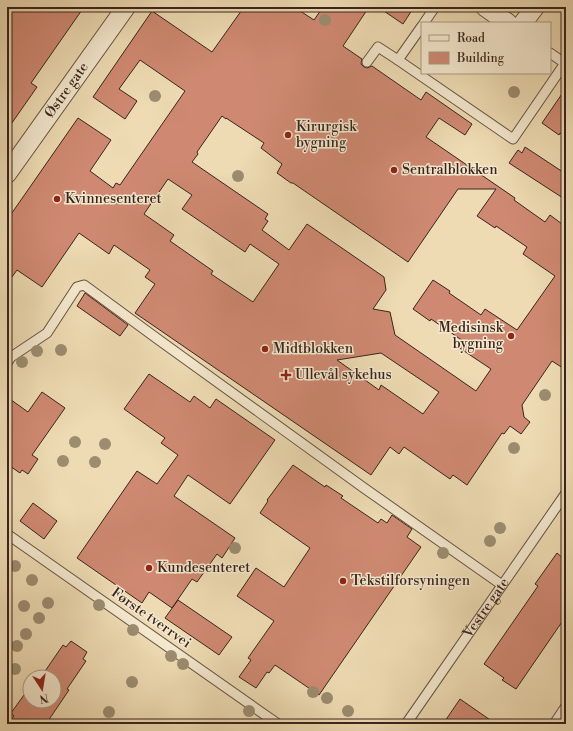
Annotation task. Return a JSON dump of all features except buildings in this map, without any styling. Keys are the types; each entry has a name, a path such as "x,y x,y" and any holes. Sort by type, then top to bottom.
{"street":[{"name":"Østre gate","path":"7,174 126,7"},
{"path":"524,22 535,7"}],"lane":[{"path":"425,22 435,7"},
{"path":"398,60 421,27"},
{"path":"367,62 378,47 513,139 566,64 551,54"},
{"path":"7,363 11,358 47,333 76,287 84,284 345,474 502,585"},
{"name":"Vestre gate","path":"406,724 566,493"},
{"name":"Første tverrvei","path":"7,534 278,724"},
{"path":"554,724 566,706"}],"place":[{"name":"Kirurgisk bygning","path":"288,135"},
{"name":"Sentralblokken","path":"394,170"},
{"name":"Kvinnesenteret","path":"57,199"},
{"name":"Medisinsk bygning","path":"511,336"},
{"name":"Midtblokken","path":"265,349"},
{"name":"Ullevål sykehus","path":"286,375"},
{"name":"Kundesenteret","path":"149,568"},
{"name":"Tekstilforsyningen","path":"343,581"}]}
